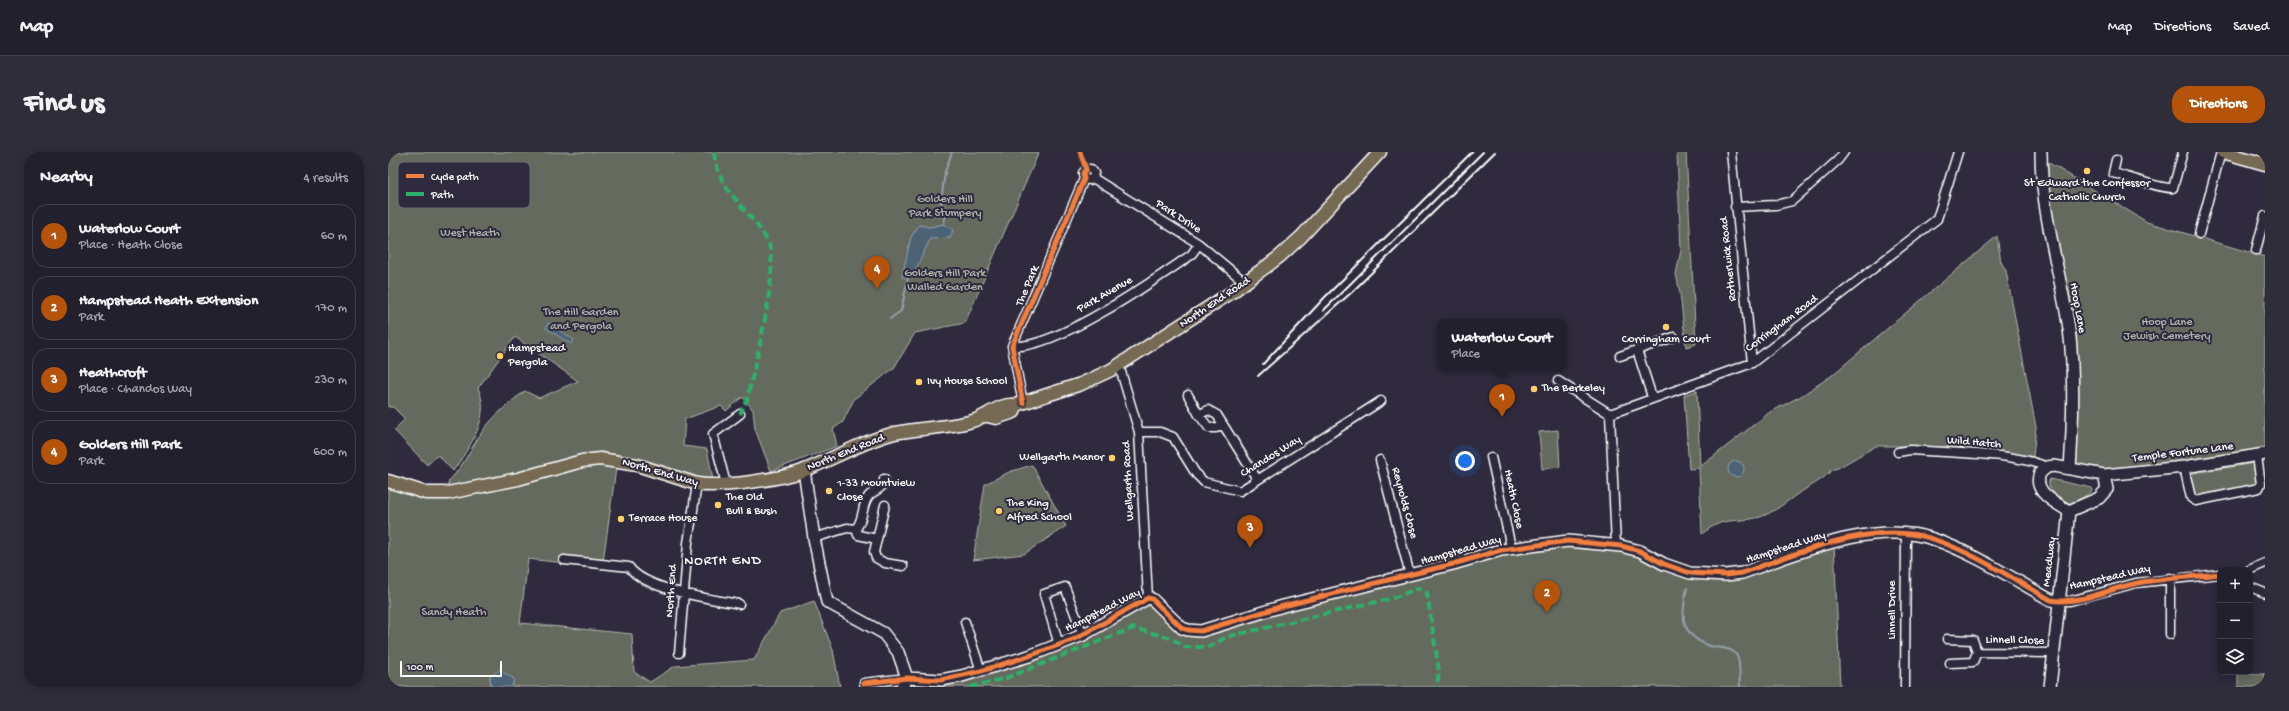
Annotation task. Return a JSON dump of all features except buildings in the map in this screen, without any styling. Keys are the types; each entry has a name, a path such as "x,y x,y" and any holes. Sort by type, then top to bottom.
{"main road":[{"name":"North End Road","path":"802,471 874,440 895,433 966,423 987,416 992,410 1008,404 1019,404 1081,384 1120,365 1246,282 1279,257 1301,237 1380,152"},
{"path":"2222,152 2265,164"},
{"name":"North End Way","path":"388,480 433,490 475,488 600,459 637,465 697,484 726,484 802,471"}],"street":[{"name":"Rotherwick Road","path":"1731,152 1735,207 1752,363"},
{"path":"1735,207 1776,204 1792,200 1838,160 1844,152"},
{"name":"Corringham Road","path":"1610,414 1652,397 1752,363 1937,219 1958,152"},
{"name":"Hoop Lane","path":"2041,152 2042,190 2069,330 2072,395 2070,469"},
{"path":"2116,160 2113,173 2149,182 2167,190 2173,188 2183,152"},
{"path":"2199,234 2222,152"},
{"name":"The Park","path":"1012,346 1089,179 1082,173 1086,169"},
{"name":"Park Drive","path":"1089,179 1199,244 1246,282"},
{"path":"2256,250 2265,216"},
{"name":"Park Avenue","path":"1012,346 1022,348 1058,334 1103,312 1191,255 1199,244"},
{"path":"1620,356 1674,338"},
{"path":"1012,346 1019,404"},
{"path":"1637,350 1652,397"},
{"name":"Wellgarth Road","path":"1120,365 1139,432 1148,598"},
{"path":"1558,381 1610,414 1616,545"},
{"path":"1188,395 1199,415 1209,428 1216,428 1222,424"},
{"name":"Chandos Way","path":"1139,432 1160,432 1173,437 1196,474 1204,482 1240,491 1381,401"},
{"path":"1199,415 1208,410 1212,411 1257,479"},
{"path":"726,484 713,434 740,414"},
{"name":"Wild Hatch","path":"1898,452 1910,450 2033,460 2047,467"},
{"path":"2184,468 2191,498 2196,501 2259,488 2261,484 2261,455"},
{"name":"Temple Fortune Lane","path":"2047,467 2054,466 2104,475 2184,468 2261,455"},
{"name":"Heath Close","path":"1491,456 1511,548"},
{"name":"Reynolds Close","path":"1380,460 1410,575"},
{"path":"2047,467 2039,476 2041,491 2069,511 2099,498 2107,489 2104,475"},
{"path":"802,471 827,602 883,634 898,652 904,682 864,683"},
{"path":"877,539 858,535 856,529 862,518 864,506 869,495 882,486 884,479"},
{"name":"North End","path":"680,653 688,543 697,484"},
{"path":"885,505 874,552 876,558 885,563 903,566"},
{"name":"Meadway","path":"2050,687 2058,601 2069,511"},
{"path":"814,538 847,528 856,529"},
{"name":"Hampstead Way","path":"904,682 941,680 981,671 1059,645 1083,635 1148,598 1152,599 1182,628 1201,631 1230,620 1289,604 1410,575 1511,548 1568,541 1616,545 1640,551 1664,564 1685,572 1726,576 1742,573 1834,542 1871,534 1906,534 1932,538 1961,550 2052,600 2058,601 2070,601 2136,583 2170,578 2217,574"},
{"name":"Linnell Drive","path":"1905,687 1906,534"},
{"path":"564,560 629,567 634,574 684,593 739,604"},
{"path":"2253,568 2265,563"},
{"path":"2170,578 2170,634"},
{"path":"1059,645 1044,594 1065,587 1083,635"},
{"path":"2253,588 2265,593"},
{"path":"965,622 981,671"},
{"name":"Linnell Close","path":"1947,639 1973,640 1976,652 1973,662 1950,663"},
{"name":"Linnell Close","path":"1976,652 2054,653"}],"green space":[{"path":"388,152 1039,152 965,323 915,333 894,368 854,399 843,422 833,429 837,446 771,471 755,429 753,410 744,398 741,398 726,411 721,406 685,419 683,446 707,449 714,485 617,461 603,562 564,563 528,559 520,623 632,634 634,672 650,682 675,666 754,660 780,613 814,601 833,650 840,687 512,687 514,679 490,676 491,687 388,687 388,485 410,490 453,487 448,485 449,481 464,462 484,429 493,418 509,404 525,391 539,398 578,381 515,337 478,388 482,399 482,410 477,432 453,471 438,455 427,465 394,430 405,419 393,407 388,407"},
{"path":"1677,152 1686,152 1696,344 1686,347 1680,293 1676,274 1681,250"},
{"name":"Hoop Lane Jewish Cemetery","path":"2041,158 2147,222 2265,257 2265,453 2104,475 2070,469 2072,395"},
{"path":"1997,236 2001,262 2006,271 2036,427 2033,457 1920,446 1876,446 1838,468 1830,470 1830,472 1823,478 1771,512 1751,519 1717,524 1702,534 1699,468 1689,469 1684,395 1697,391 1700,467 1770,412 1801,396 1831,376"},
{"path":"1558,430 1560,467 1542,469 1539,432"},
{"path":"2255,463 2257,487 2194,498 2188,474"},
{"path":"1032,465 1066,526 1024,554 973,560 985,484 1009,472"},
{"path":"2050,479 2092,488 2092,491 2069,504 2049,487"},
{"path":"1834,542 1840,687 902,687 905,682 941,680 1059,645 1148,598 1188,630 1511,547 1616,545 1677,569 1742,573"},
{"path":"2265,674 2265,687 2238,687 2238,675"}],"water":[{"path":"944,224 953,230 950,238 930,239 914,273 906,278 902,277 911,237 919,225 930,227"},
{"path":"548,323 574,340 571,344 546,328"},
{"path":"1736,461 1742,463 1744,469 1742,475 1736,477 1730,475 1728,469 1730,463"},
{"path":"500,670 514,679 512,687 491,687 490,676"}],"waterway":[{"path":"388,159 396,152"},
{"path":"944,224 946,212 941,202 945,172 952,152"},
{"path":"890,319 901,311 908,278"},
{"path":"1687,588 1683,615 1688,630 1692,636 1710,646 1729,649 1735,653 1739,663 1740,687"}],"railway":[{"path":"1263,364 1325,297 1472,152"},
{"path":"1323,311 1483,152"},
{"path":"1258,376 1352,292 1495,152"}],"marked path":[{"path":"714,152 716,166 721,178 736,200 761,231 768,242 771,255 769,295 765,319 747,400 740,414"},
{"path":"970,687 1006,678 1133,628 1171,638 1185,647 1209,647 1226,637 1393,598 1419,588 1427,593 1439,671 1437,687"}],"cycle path":[{"path":"1023,403 1012,346 1084,179 1083,173 1086,169 1080,152"},
{"path":"864,683 907,678 941,680 981,671 1029,656 1075,639 1148,598 1152,599 1182,628 1201,631 1283,606 1453,564 1501,550 1568,541 1621,546 1640,551 1664,564 1690,573 1726,575 1742,573 1787,556 1836,541 1886,533 1910,534 1933,539 1963,551 2051,600 2062,601 2084,598 2138,583 2217,574"}],"place":[{"name":"St Edward the Confessor Catholic Church","path":"2087,171"},
{"name":"Golders Hill Park","path":"877,289"},
{"name":"Corringham Court","path":"1666,327"},
{"name":"Hampstead Pergola","path":"500,356"},
{"name":"Ivy House School","path":"919,382"},
{"name":"The Berkeley","path":"1534,389"},
{"name":"Waterlow Court","path":"1502,417"},
{"name":"Wellgarth Manor","path":"1112,458"},
{"name":"1-33 Mountview Close","path":"829,491"},
{"name":"The Old Bull & Bush","path":"718,505"},
{"name":"The King Alfred School","path":"999,511"},
{"name":"Terrace House","path":"621,519"},
{"name":"Heathcroft","path":"1250,548"},
{"name":"Hampstead Heath Extension","path":"1547,613"}],"district":[{"name":"NORTH END","path":"723,561"}],"park label":[{"name":"Golders Hill Park Stumpery","path":"945,207"},
{"name":"West Heath","path":"470,234"},
{"name":"Golders Hill Park Walled Garden","path":"945,281"},
{"name":"The Hill Garden and Pergola","path":"581,320"},
{"name":"Sandy Heath","path":"454,613"}]}
